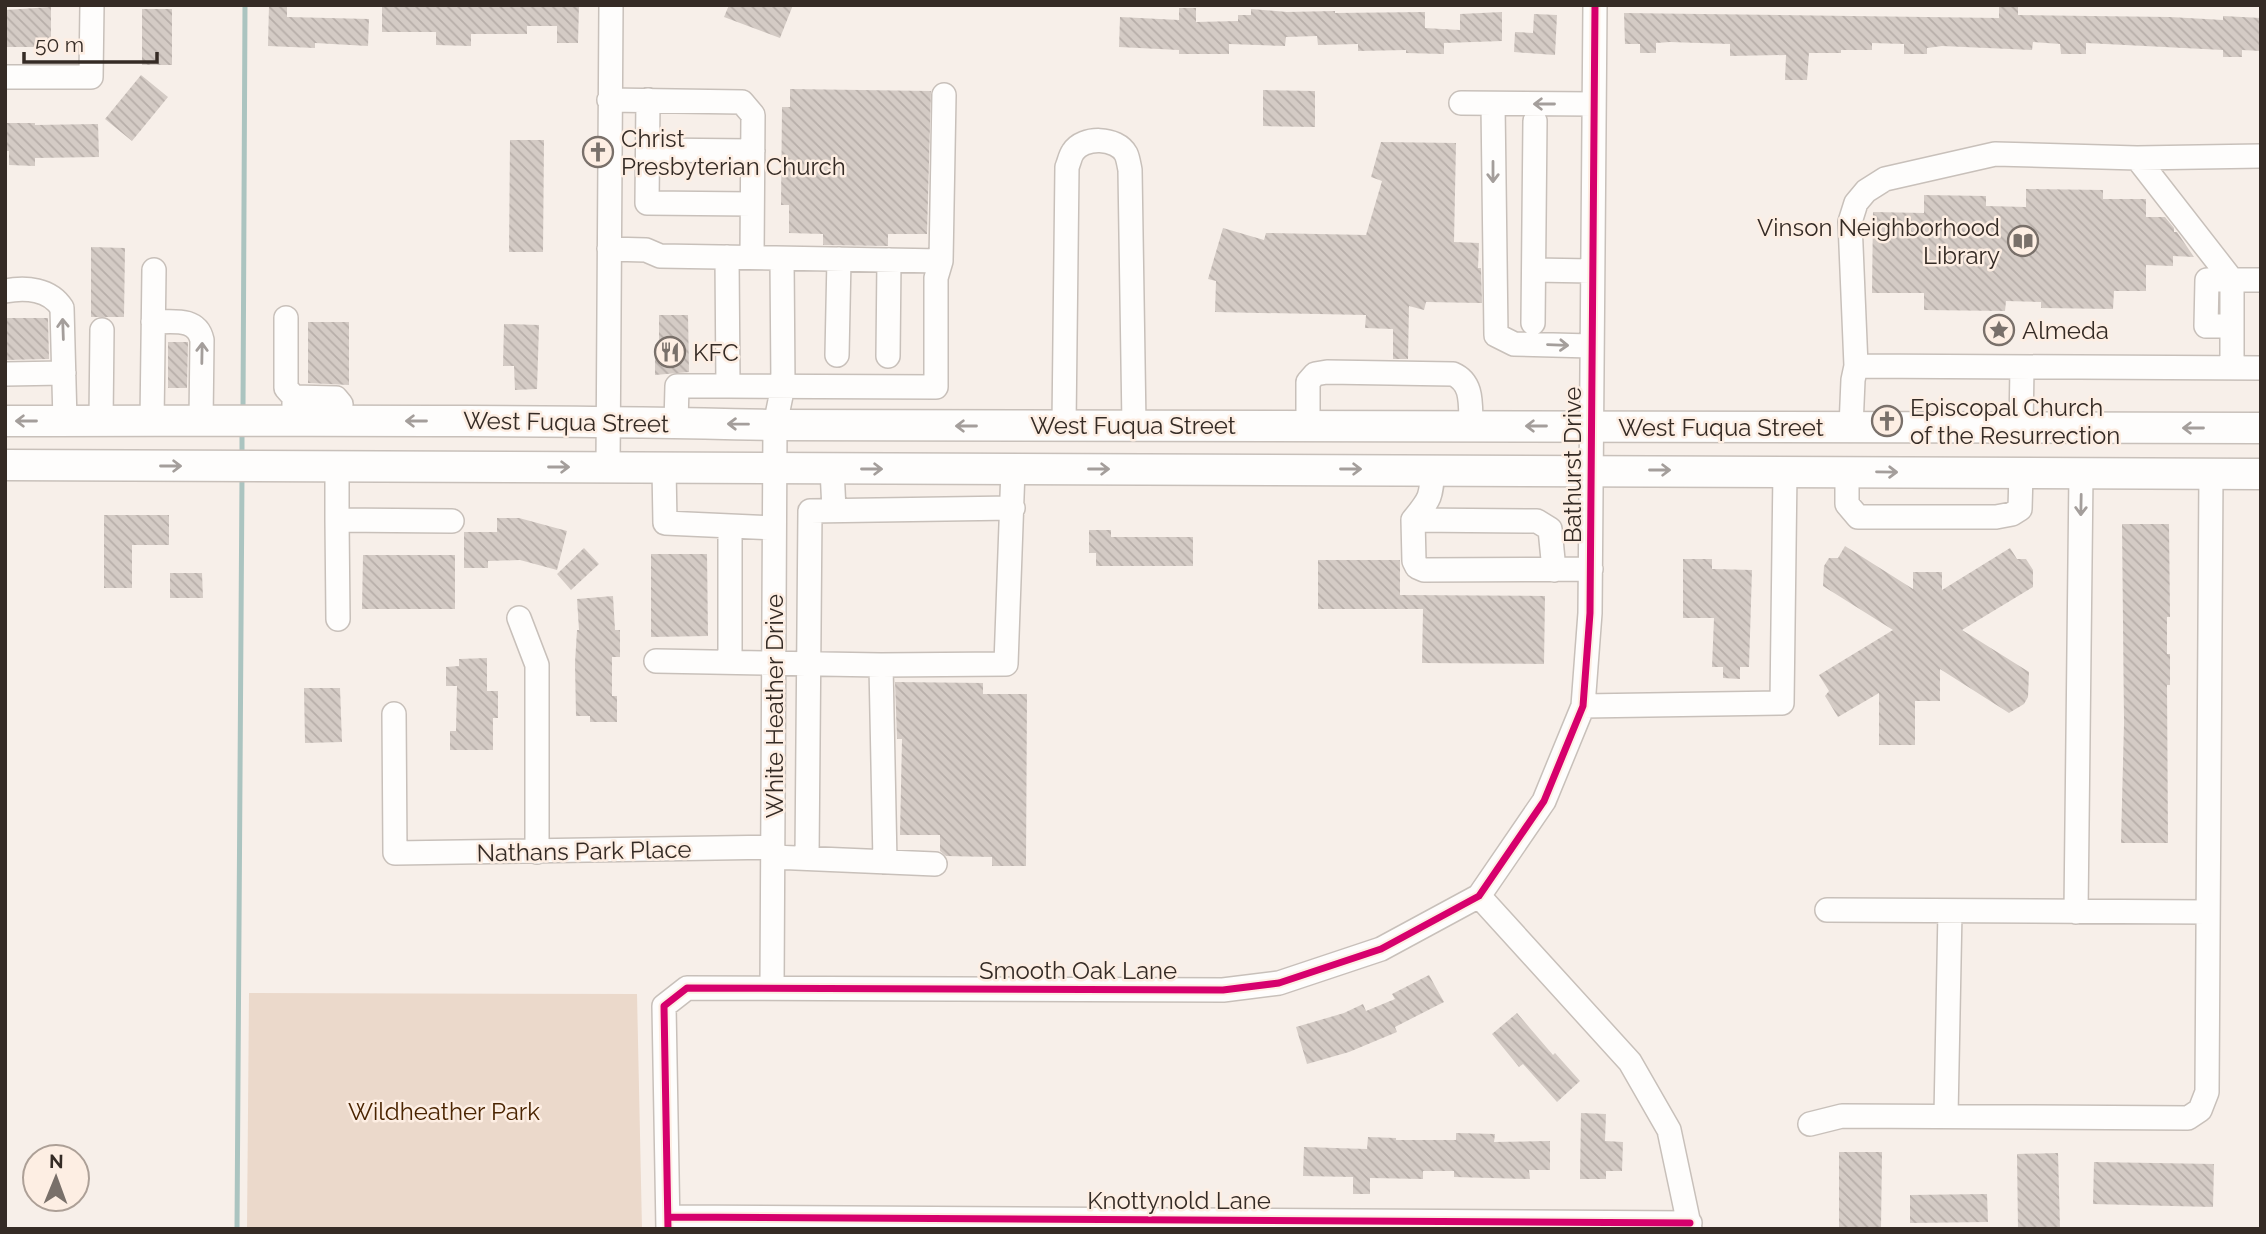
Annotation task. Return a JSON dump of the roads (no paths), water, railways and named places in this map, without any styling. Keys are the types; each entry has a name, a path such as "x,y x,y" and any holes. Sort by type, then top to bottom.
{"main road":[{"name":"West Fuqua Street","path":"5,421 252,420 294,409 339,420 775,425 2261,428"},
{"path":"337,467 339,420"},
{"path":"127,421 129,466"},
{"path":"1308,425 1310,468"},
{"path":"1013,426 1013,469"},
{"path":"2021,428 2021,473"},
{"name":"West Fuqua Street","path":"5,465 774,469 1310,468 2261,474"}],"street":[{"path":"5,77 90,77 92,5"},
{"path":"608,467 611,5"},
{"name":"Bathurst Drive","path":"1479,896 1544,801 1583,706 1591,569 1595,5"},
{"path":"676,423 677,386 936,387 936,278 941,261 944,95"},
{"path":"609,100 742,102 753,115 752,257"},
{"path":"648,100 647,203 752,204"},
{"path":"1461,103 1594,104"},
{"path":"1493,104 1496,335 1514,344 1591,346"},
{"path":"1533,323 1535,121"},
{"path":"1064,425 1067,167 1073,151 1084,142 1099,141 1113,142 1126,153 1130,170 1134,425"},
{"path":"648,150 752,151"},
{"path":"1851,427 1856,366 1850,222 1856,203 1866,191 1885,178 1996,155 2137,158 2261,156"},
{"path":"2137,158 2232,280 2232,368"},
{"path":"609,249 646,250 660,256 941,261"},
{"path":"727,257 728,386"},
{"name":"White Heather Drive","path":"772,988 774,469 775,425 783,386 782,258"},
{"path":"837,355 839,259"},
{"path":"888,356 889,260"},
{"path":"127,421 153,322 154,270"},
{"path":"1534,270 1592,271"},
{"path":"2232,280 2261,281"},
{"path":"5,291 33,290 48,294 56,299 62,308 65,421"},
{"path":"286,318 286,388 294,409"},
{"path":"153,322 186,322 200,331 209,421"},
{"path":"102,330 127,421"},
{"path":"1856,366 2261,368"},
{"path":"2021,428 2022,367"},
{"path":"1308,425 1308,382 1315,373 1327,372 1453,374 1462,378 1469,387 1471,426"},
{"path":"5,374 64,373"},
{"path":"337,467 338,619"},
{"path":"664,468 665,523 774,528"},
{"path":"832,469 834,510"},
{"path":"656,661 1006,664 1013,469"},
{"path":"1433,469 1431,495 1427,505 1413,520 1414,561 1417,567 1424,570 1591,569"},
{"path":"1583,706 1782,703 1785,471"},
{"path":"1847,472 1847,504 1858,517 1996,517 2012,514 2020,509 2021,473"},
{"path":"1810,1124 1842,1116 2188,1118 2200,1110 2207,1092 2211,473"},
{"path":"2076,912 2081,474"},
{"path":"807,858 810,511 1013,508"},
{"path":"337,520 453,521"},
{"path":"1413,520 1537,521 1550,529 1554,569"},
{"path":"730,528 730,662"},
{"path":"519,618 537,665 537,852"},
{"path":"881,665 885,862"},
{"name":"Nathans Park Place","path":"394,714 395,853 773,852 807,858 935,864"},
{"path":"1479,896 1630,1062 1669,1130 1690,1226"},
{"name":"Smooth Oak Lane","path":"668,1223 664,1006 687,988 1223,990 1279,983 1381,949 1479,896"},
{"path":"1826,910 2208,912"},
{"path":"1945,1116 1950,911"},
{"name":"Knottynold Lane","path":"668,1223 1690,1226"}],"waterway":[{"path":"243,410 245,5"},
{"path":"242,430 242,456"},
{"path":"237,1229 242,476"}],"place":[{"name":"Christ Presbyterian Church","path":"598,152"},
{"name":"Vinson Neighborhood Library","path":"2023,241"},
{"name":"Almeda","path":"1999,330"},
{"name":"KFC","path":"670,352"},
{"name":"Episcopal Church of the Resurrection","path":"1887,421"}],"park label":[{"name":"Wildheather Park","path":"444,1111"}]}
